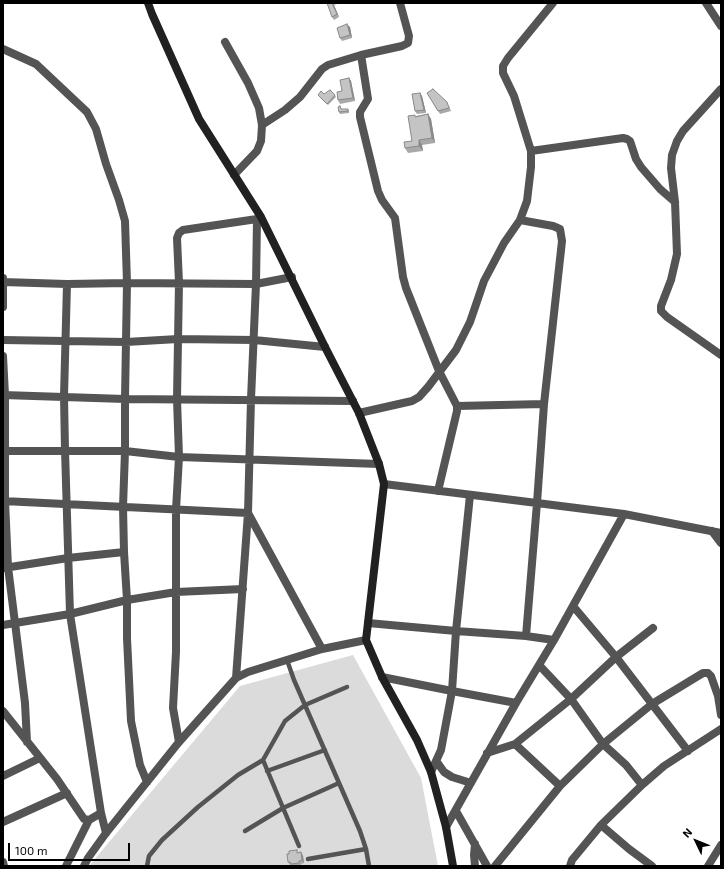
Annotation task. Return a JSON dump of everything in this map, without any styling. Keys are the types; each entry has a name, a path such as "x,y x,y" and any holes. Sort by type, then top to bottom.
{"street":[{"path":"148,3 199,119 234,175 292,277 325,347 359,413 379,464 384,484 366,640 382,677 417,740 431,772 446,827 453,866"},
{"path":"262,125 285,110 300,97 322,69 328,65 361,55 402,46 408,43 409,36 400,3"},
{"path":"359,413 412,401 419,397 428,387 456,350 470,322 484,281 504,243 520,220 527,201 531,167 531,151 514,96 503,73 503,66 553,3"},
{"path":"706,3 721,26"},
{"path":"225,42 248,83 259,108 262,125 261,141 258,151 234,175"},
{"path":"3,49 36,64 87,112 96,129 106,164 120,200 125,221 127,283 123,507 127,638 131,721 140,765 147,782"},
{"path":"361,55 368,99 360,112 360,117 378,191 382,200 395,218 398,227 403,278 406,288 439,371 457,406 438,491"},
{"path":"721,89 683,131 677,141 672,156 670,168 675,202 677,254 671,280 661,306 661,311 667,317 721,355"},
{"path":"531,151 623,138 627,139 630,141 636,159 645,172 660,189 675,202"},
{"path":"179,742 173,708 176,592 176,510 179,457 177,399 179,283 177,238 182,230 259,218"},
{"path":"236,678 248,513 251,399 259,218"},
{"path":"520,220 553,226 560,229 562,241 544,404 526,636"},
{"path":"3,307 3,281 67,284 256,284 292,277"},
{"path":"67,284 67,340 64,396 70,614 101,813 106,833"},
{"path":"3,340 126,342 178,339 254,340 325,347"},
{"path":"3,356 6,567 15,622 25,703 27,742"},
{"path":"4,395 352,401"},
{"path":"457,406 544,404"},
{"path":"4,451 125,451 179,457 379,464"},
{"path":"384,484 624,514 721,533"},
{"path":"431,772 437,762 441,750 452,691 456,631 470,495"},
{"path":"4,501 248,513"},
{"path":"248,513 322,649"},
{"path":"446,827 516,703 554,640 624,514"},
{"path":"712,532 721,543"},
{"path":"6,567 124,552"},
{"path":"3,625 70,614 127,600 176,592 243,589"},
{"path":"573,606 616,657 688,751"},
{"path":"368,623 526,636 554,640"},
{"path":"488,753 515,744 616,657 653,628"},
{"path":"84,866 106,833 179,742 236,678 248,672 322,649 366,640"},
{"path":"539,665 570,698 603,744 626,765 642,785"},
{"path":"495,866 560,786 603,744 652,704 704,673 708,673 711,676 719,695 721,715"},
{"path":"382,677 516,703"},
{"path":"4,714 57,779 84,819 89,820"},
{"path":"570,866 572,860 600,824 642,785 664,766 721,729"},
{"path":"515,744 560,786"},
{"path":"3,776 40,758"},
{"path":"437,762 444,772 452,777 471,783"},
{"path":"3,822 67,794"},
{"path":"456,811 487,866"},
{"path":"66,866 89,820 101,813"},
{"path":"600,824 629,849 652,866"},
{"path":"475,844 475,866"},
{"path":"708,866 721,845"},
{"path":"3,862 4,866"}],"lane":[{"path":"287,660 294,680 360,831 366,849 369,866"},
{"path":"147,866 149,856 162,840 198,807 238,775 262,760 285,721 305,705 347,687"},
{"path":"267,771 325,750"},
{"path":"262,760 299,846"},
{"path":"245,831 283,808 339,783"},
{"path":"308,859 366,849"}],"shaded area":[{"path":"353,655 421,778 438,866 89,866 240,686"}],"building":[{"path":"327,3 332,3 337,14 332,17"},
{"path":"347,24 350,35 340,38 337,28"},
{"path":"349,78 353,98 338,100 337,92 342,91 340,80"},
{"path":"433,89 447,102 449,108 438,111 427,93"},
{"path":"330,90 335,95 327,104 318,95 321,91 324,94"},
{"path":"420,93 424,110 415,111 412,94"},
{"path":"340,106 341,109 348,109 348,111 339,112 338,107"},
{"path":"428,114 432,138 419,140 419,146 405,148 404,142 412,141 408,116 415,115 415,117"},
{"path":"297,850 297,853 301,852 302,860 299,861 299,863 291,864 288,862 287,854 289,854 289,851"}]}
